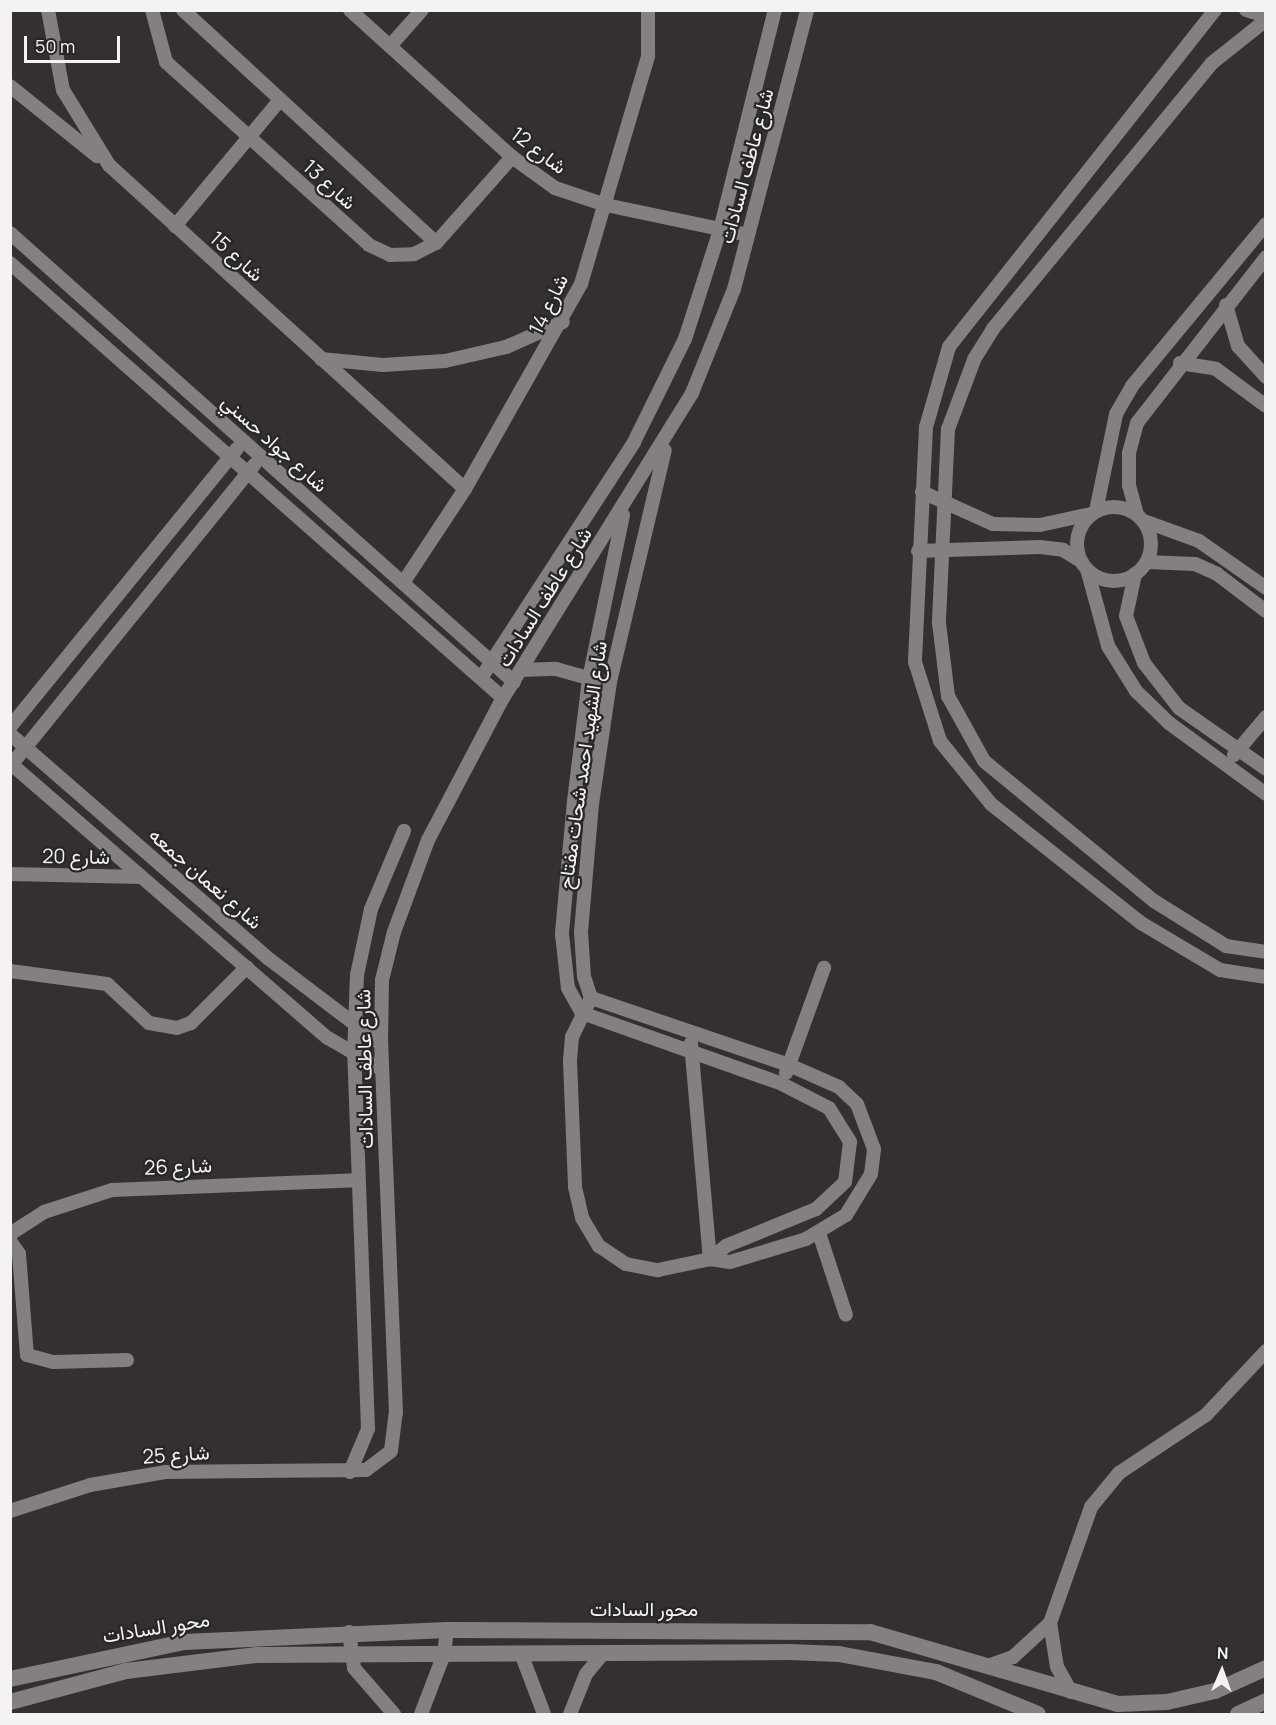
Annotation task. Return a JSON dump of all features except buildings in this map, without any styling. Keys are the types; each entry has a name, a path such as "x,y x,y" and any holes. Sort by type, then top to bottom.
{"street":[{"name":"شارع 15","path":"48,10 63,90 109,165 465,489"},
{"name":"شارع 13","path":"152,10 166,62 369,245 390,255 414,254 436,243 512,157"},
{"path":"183,10 436,243"},
{"name":"شارع 12","path":"350,10 512,157 555,188 606,205 748,236"},
{"path":"390,46 422,10"},
{"name":"شارع 14","path":"403,583 465,489 563,322 606,205 648,56 648,10"},
{"path":"764,10 769,36"},
{"name":"شارع عاطف السادات","path":"481,678 662,392 720,230 775,10"},
{"name":"شارع عاطف السادات","path":"350,1472 381,1463 392,1451 394,1436 381,1069 382,980 424,849 503,698 668,439 715,342 748,236 807,10"},
{"path":"1215,10 949,347 930,406 918,551 915,663 940,741 962,775 991,804 1141,923 1220,970 1266,977"},
{"path":"1246,10 1266,18 1212,63 993,329 974,360 948,429 940,660 952,705 984,761 1154,901 1226,946 1266,952"},
{"path":"10,86 109,165"},
{"path":"175,226 280,100"},
{"path":"1266,224 1132,386 1116,414 1094,512 1078,536 1085,565 1120,670 1169,723 1266,794"},
{"name":"شارع جواد حسني","path":"10,233 514,682"},
{"path":"918,551 1040,547 1063,550 1110,580 1135,574 1147,562 1150,534 1141,518 1129,484 1134,433 1180,363 1266,257"},
{"name":"شارع جواد حسني","path":"10,263 503,698"},
{"path":"1226,305 1238,346 1266,377"},
{"path":"321,358 383,365 445,361 506,347 563,322"},
{"path":"1180,363 1216,369 1266,406"},
{"name":"شارع الشهيد احمد شحات مفتاح","path":"591,998 581,932 610,682 668,439"},
{"path":"10,727 244,441"},
{"path":"11,763 24,742 261,456"},
{"path":"922,492 993,524 1040,525 1117,507 1199,541 1266,588"},
{"name":"شارع الشهيد احمد شحات مفتاح","path":"582,1013 568,988 562,934 590,679 625,505"},
{"path":"1147,562 1195,564 1266,611"},
{"path":"1135,574 1126,616 1144,663 1179,708 1264,764 1247,780"},
{"path":"521,669 556,669 610,682"},
{"path":"1226,765 1266,717"},
{"name":"شارع نعمان جمعه","path":"10,734 24,742 353,1027 381,1044"},
{"name":"شارع نعمان جمعه","path":"11,763 141,877 354,1056 381,1069"},
{"name":"شارع عاطف السادات","path":"350,1472 368,1429 353,1027 357,975 372,909 404,831"},
{"name":"شارع 20","path":"10,874 141,877"},
{"path":"10,971 107,984 149,1023 177,1028 191,1023 247,967"},
{"path":"782,1084 824,968"},
{"path":"357,975 382,980"},
{"path":"591,998 789,1065 839,1087 858,1104 874,1149 860,1196 846,1215 819,1233 730,1262 710,1259 658,1270 626,1264 599,1246 582,1218 575,1187 570,1061 582,1013 591,998"},
{"path":"582,1013 782,1084 829,1108 842,1124 850,1142 844,1182 800,1220 726,1246 710,1259"},
{"path":"690,1031 710,1259"},
{"name":"شارع 26","path":"12,1232 44,1212 112,1190 357,1180"},
{"path":"12,1232 19,1254 27,1355 52,1362 127,1360"},
{"path":"819,1233 846,1315"},
{"path":"990,1665 1012,1657 1050,1623 1092,1507 1119,1473 1206,1415 1266,1351"},
{"name":"شارع 25","path":"10,1511 90,1485 165,1473 350,1472"},
{"path":"1050,1623 1057,1667 1071,1693"},
{"path":"422,1714 444,1654 447,1630"},
{"name":"محور السادات","path":"10,1679 184,1642 349,1632 447,1630 870,1632 990,1665 1071,1693 1118,1704 1167,1702 1215,1691 1266,1668"},
{"path":"349,1632 350,1656 394,1714"},
{"name":"محور السادات","path":"10,1702 98,1677 183,1661 444,1654 522,1656 849,1655 936,1672 1038,1714"},
{"path":"570,1714 586,1674 602,1655"},
{"path":"522,1656 544,1714"},
{"path":"1246,1713 1266,1701"}]}
